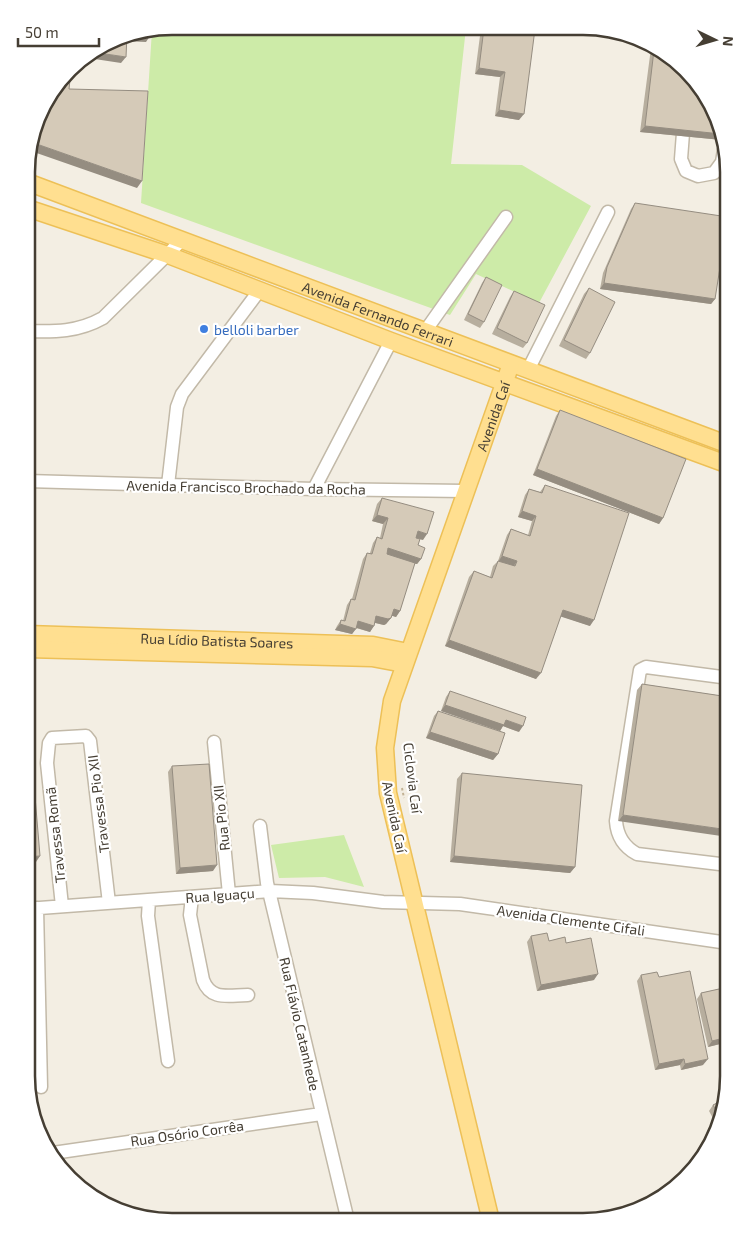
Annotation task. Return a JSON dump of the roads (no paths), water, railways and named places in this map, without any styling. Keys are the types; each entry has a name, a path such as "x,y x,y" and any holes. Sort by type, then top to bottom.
{"main road":[{"name":"Avenida Fernando Ferrari","path":"35,185 720,442"},
{"name":"Avenida Fernando Ferrari","path":"35,211 168,255 390,341 720,462"},
{"name":"Avenida Caí","path":"490,1213 388,792 386,773 387,725 392,701 406,658 511,364"},
{"path":"698,453 703,435"},
{"name":"Rua Lídio Batista Soares","path":"35,635 138,644 320,650 373,645 406,658"},
{"name":"Rua Lídio Batista Soares","path":"35,649 138,644"}],"street":[{"path":"684,103 681,159 686,171 698,176 714,173 720,165"},
{"path":"528,370 608,212"},
{"path":"426,330 506,217"},
{"path":"35,331 60,332 90,326 116,308 182,240"},
{"path":"168,486 177,407 182,394 259,291"},
{"path":"314,489 390,341"},
{"name":"Avenida Francisco Brochado da Rocha","path":"35,481 168,486 465,491"},
{"path":"720,677 646,667 640,670 616,821 617,831 622,841 630,850 637,854 720,864"},
{"name":"Travessa Pio XII","path":"47,764 49,743 52,738 89,738 109,903"},
{"name":"Rua Pio XII","path":"214,742 229,894"},
{"name":"Travessa Romã","path":"47,764 62,906"},
{"name":"Rua Flávio Catanhede","path":"260,826 270,891 321,1114 346,1213"},
{"name":"Rua Iguaçu","path":"35,909 270,891 313,893 383,902 414,902"},
{"path":"192,897 190,915 203,980 207,990 214,995 248,995"},
{"path":"149,900 148,916 168,1061"},
{"name":"Avenida Clemente Cifali","path":"414,902 460,904 720,942"},
{"path":"35,968 41,1087"},
{"name":"Rua Osório Corrêa","path":"58,1152 321,1114"}],"place":[{"name":"belloli barber","path":"204,329"}]}
